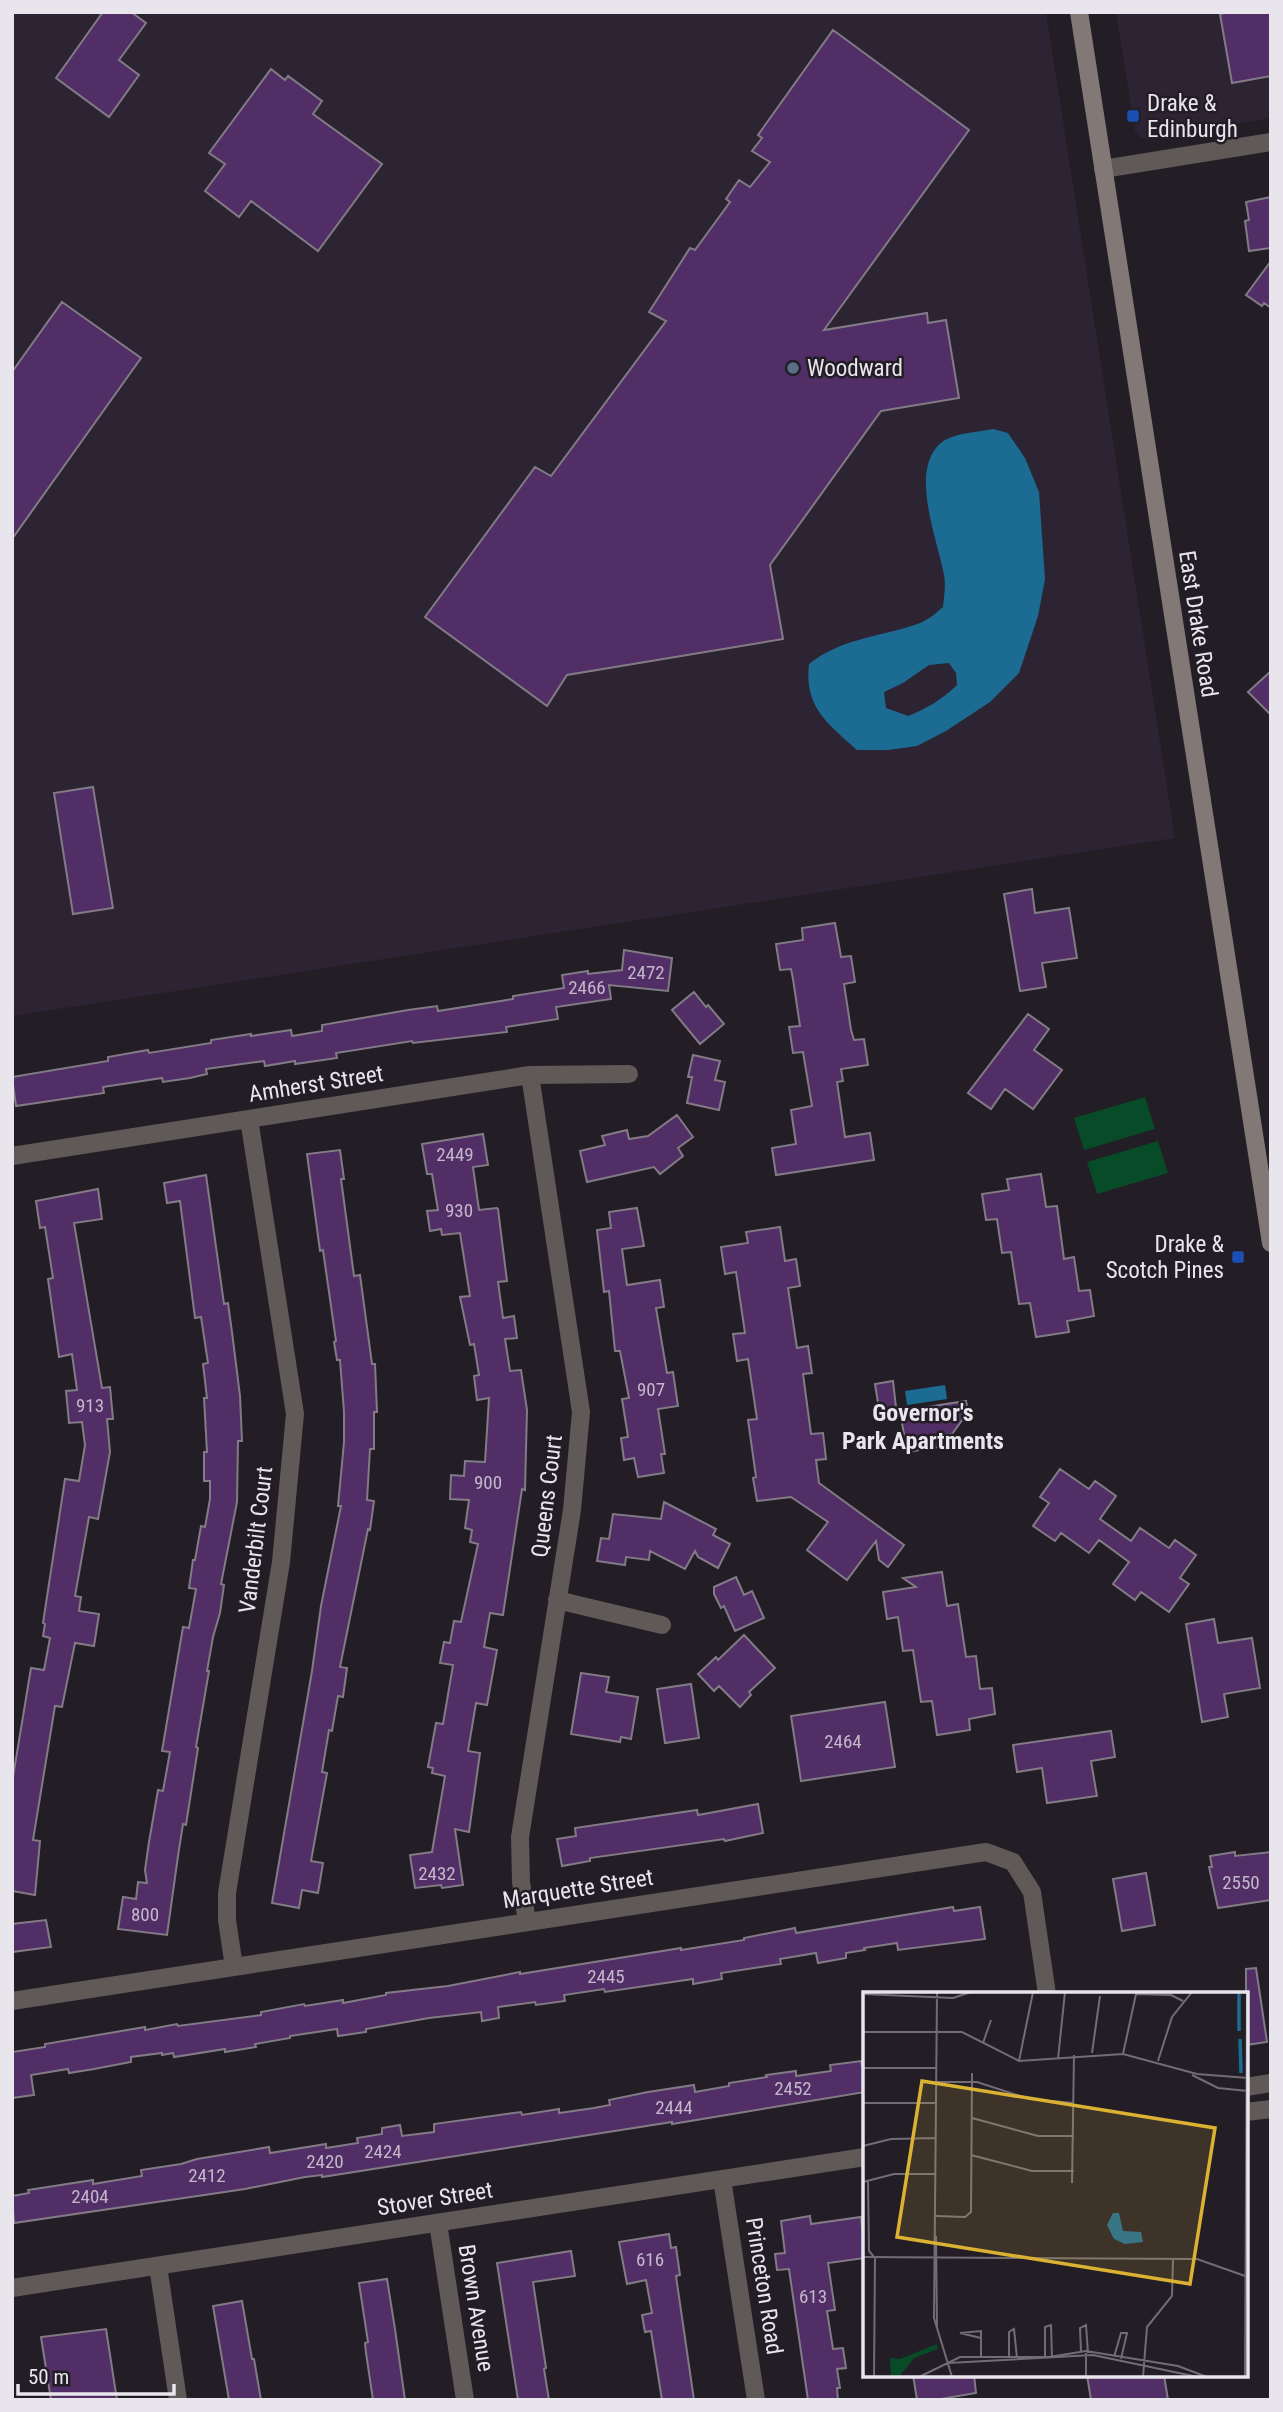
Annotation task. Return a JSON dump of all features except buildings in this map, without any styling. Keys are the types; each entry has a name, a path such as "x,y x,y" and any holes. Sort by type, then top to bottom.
{"main road":[{"name":"East Drake Road","path":"1079,12 1271,1243"}],"street":[{"path":"1103,169 1271,142"},
{"name":"Amherst Street","path":"12,1156 530,1075 629,1074"},
{"name":"Queens Court","path":"527,1922 521,1882 520,1837 572,1510 581,1412 530,1075"},
{"name":"Vanderbilt Court","path":"234,1967 227,1920 227,1893 281,1562 295,1414 249,1119"},
{"path":"557,1600 662,1625"},
{"name":"Marquette Street","path":"12,2001 986,1852 1013,1862 1032,1892 1047,1992"},
{"path":"1248,2087 1271,2083"},
{"path":"1248,2112 1271,2109"},
{"name":"Stover Street","path":"12,2288 863,2157"},
{"name":"Princeton Road","path":"722,2179 756,2400"},
{"name":"Brown Avenue","path":"438,2223 466,2400"},
{"path":"158,2266 178,2400"}],"shaded area":[{"path":"12,12 1046,12 1175,838 12,1016"},
{"path":"1116,12 1271,12 1271,118 1146,139 1140,137 1135,131"}],"green space":[{"path":"1145,1097 1155,1129 1084,1150 1074,1118"},
{"path":"1158,1141 1168,1173 1097,1194 1087,1162"}],"water":[{"path":"993,429 1008,433 1025,458 1039,492 1045,579 1038,616 1019,673 990,702 946,731 917,746 857,750 827,722 814,703 808,679 809,664 835,648 920,623 943,607 945,579 928,504 928,467 934,452 945,440","holes":["949,663 956,673 957,685 921,710 908,716 886,708 884,692 929,665"]},
{"path":"945,1385 947,1399 907,1405 905,1391"}],"place":[{"name":"Drake & Edinburgh","path":"1133,116"},
{"name":"Woodward","path":"793,368"},
{"name":"Drake & Scotch Pines","path":"1238,1257"}],"district":[{"name":"Governor's Park Apartments","path":"923,1427"}]}
